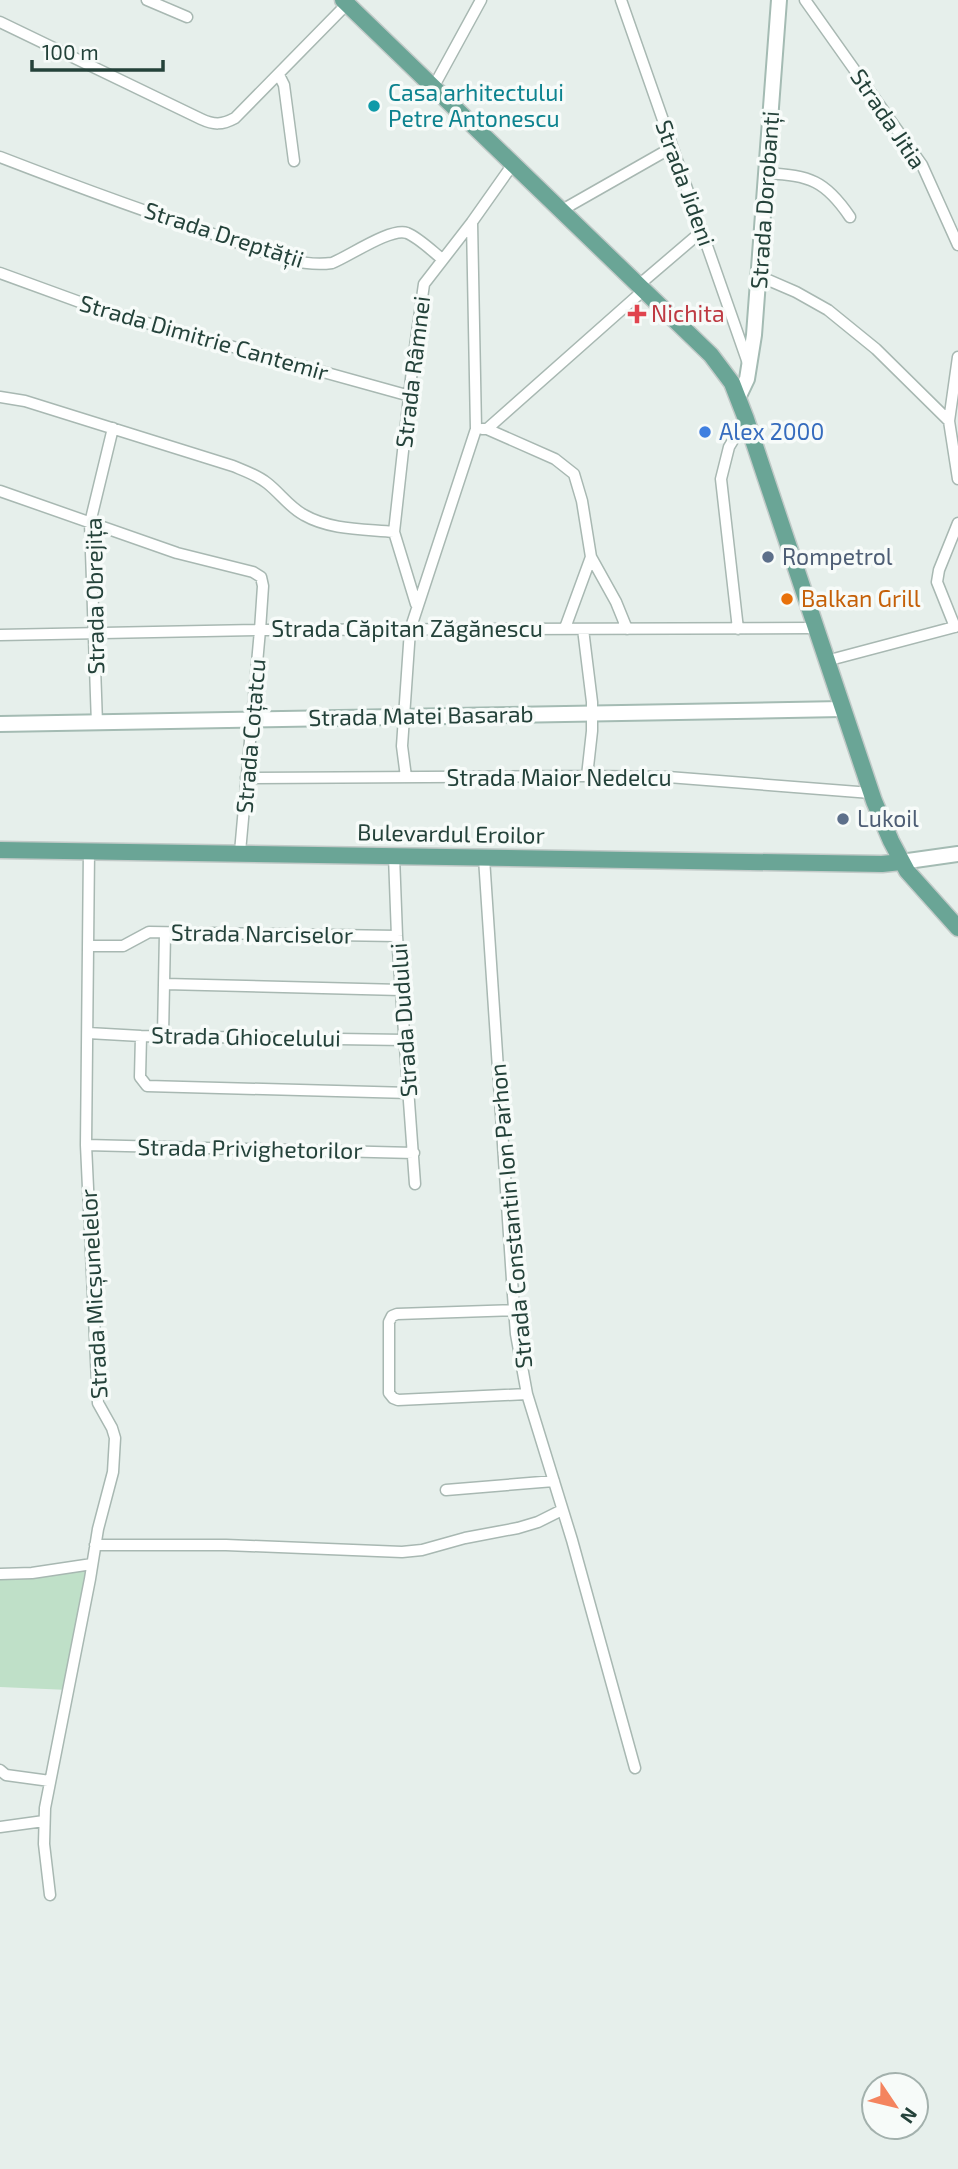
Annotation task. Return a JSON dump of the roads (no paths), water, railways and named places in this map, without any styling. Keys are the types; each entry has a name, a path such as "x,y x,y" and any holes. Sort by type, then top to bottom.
{"main road":[{"path":"345,2 712,355 735,390 746,419 871,793 901,862 931,900 958,928"},
{"name":"Bulevardul Eroilor","path":"0,850 881,864 901,862"}],"street":[{"path":"147,0 187,17"},
{"path":"434,86 481,0"},
{"name":"Strada Jideni","path":"621,0 749,366"},
{"name":"Strada Dorobanți","path":"735,390 744,387 749,366 760,276 779,0"},
{"name":"Strada Jitia","path":"805,0 922,166 958,245"},
{"path":"0,22 201,119 223,124 235,118 279,75 345,2"},
{"path":"279,75 284,85 294,161"},
{"path":"562,210 671,148"},
{"name":"Strada Dreptății","path":"0,157 191,227 292,260 322,265 331,263 388,235 400,232 412,236 442,259"},
{"name":"Strada Râmnei","path":"416,606 394,532 424,284 513,164"},
{"path":"767,173 804,177 817,182 833,195 849,217"},
{"path":"406,777 402,746 410,630 416,606 481,429 471,222"},
{"path":"481,429 643,287 702,231"},
{"name":"Strada Dimitrie Cantemir","path":"0,274 107,313 410,396"},
{"path":"760,276 828,310 876,349 949,421"},
{"path":"958,357 949,421 958,480"},
{"path":"0,397 25,401 248,472 265,482 304,516 331,526 394,532"},
{"path":"738,629 721,479 729,447 746,419"},
{"name":"Strada Obrejița","path":"97,724 90,523 113,428"},
{"path":"481,429 555,459 574,474 582,501 591,557 613,595 627,629"},
{"path":"0,491 90,523"},
{"name":"Strada Coțatcu","path":"90,523 177,553 253,572 263,581 240,852"},
{"path":"826,661 956,627 937,582 939,570 958,523"},
{"path":"565,628 591,557"},
{"name":"Strada Căpitan Zăgănescu","path":"0,635 260,630 815,628"},
{"path":"583,629 592,712 587,775"},
{"name":"Strada Matei Basarab","path":"0,724 842,709"},
{"name":"Strada Maior Nedelcu","path":"246,778 587,775 668,777 871,793"},
{"name":"Strada Micșunelelor","path":"50,1895 44,1821 95,1545 113,1472 115,1438 97,1403 86,1145 89,850"},
{"path":"901,862 958,854"},
{"name":"Strada Dudului","path":"394,856 397,936 415,1184"},
{"name":"Strada Constantin Ion Parhon","path":"484,858 514,1310 527,1394 606,1657 635,1769"},
{"name":"Strada Narciselor","path":"88,946 123,946 149,932 397,936"},
{"path":"163,1035 165,933"},
{"path":"165,984 401,990"},
{"name":"Strada Ghiocelului","path":"88,1033 405,1040"},
{"path":"141,1035 140,1077 147,1086 410,1093"},
{"name":"Strada Privighetorilor","path":"86,1145 414,1153"},
{"path":"514,1310 392,1316 389,1322 389,1393 398,1400 527,1394"},
{"path":"446,1490 554,1481"},
{"path":"95,1545 226,1545 402,1552 422,1550 538,1522 562,1510"},
{"path":"0,1574 32,1573 92,1564"},
{"path":"0,1770 6,1775 50,1781"},
{"path":"0,1827 44,1821"}],"place":[{"name":"Casa arhitectului Petre Antonescu","path":"374,106"},
{"name":"Nichita","path":"637,314"},
{"name":"Alex 2000","path":"705,432"},
{"name":"Rompetrol","path":"768,557"},
{"name":"Balkan Grill","path":"787,599"},
{"name":"Lukoil","path":"843,819"}]}
